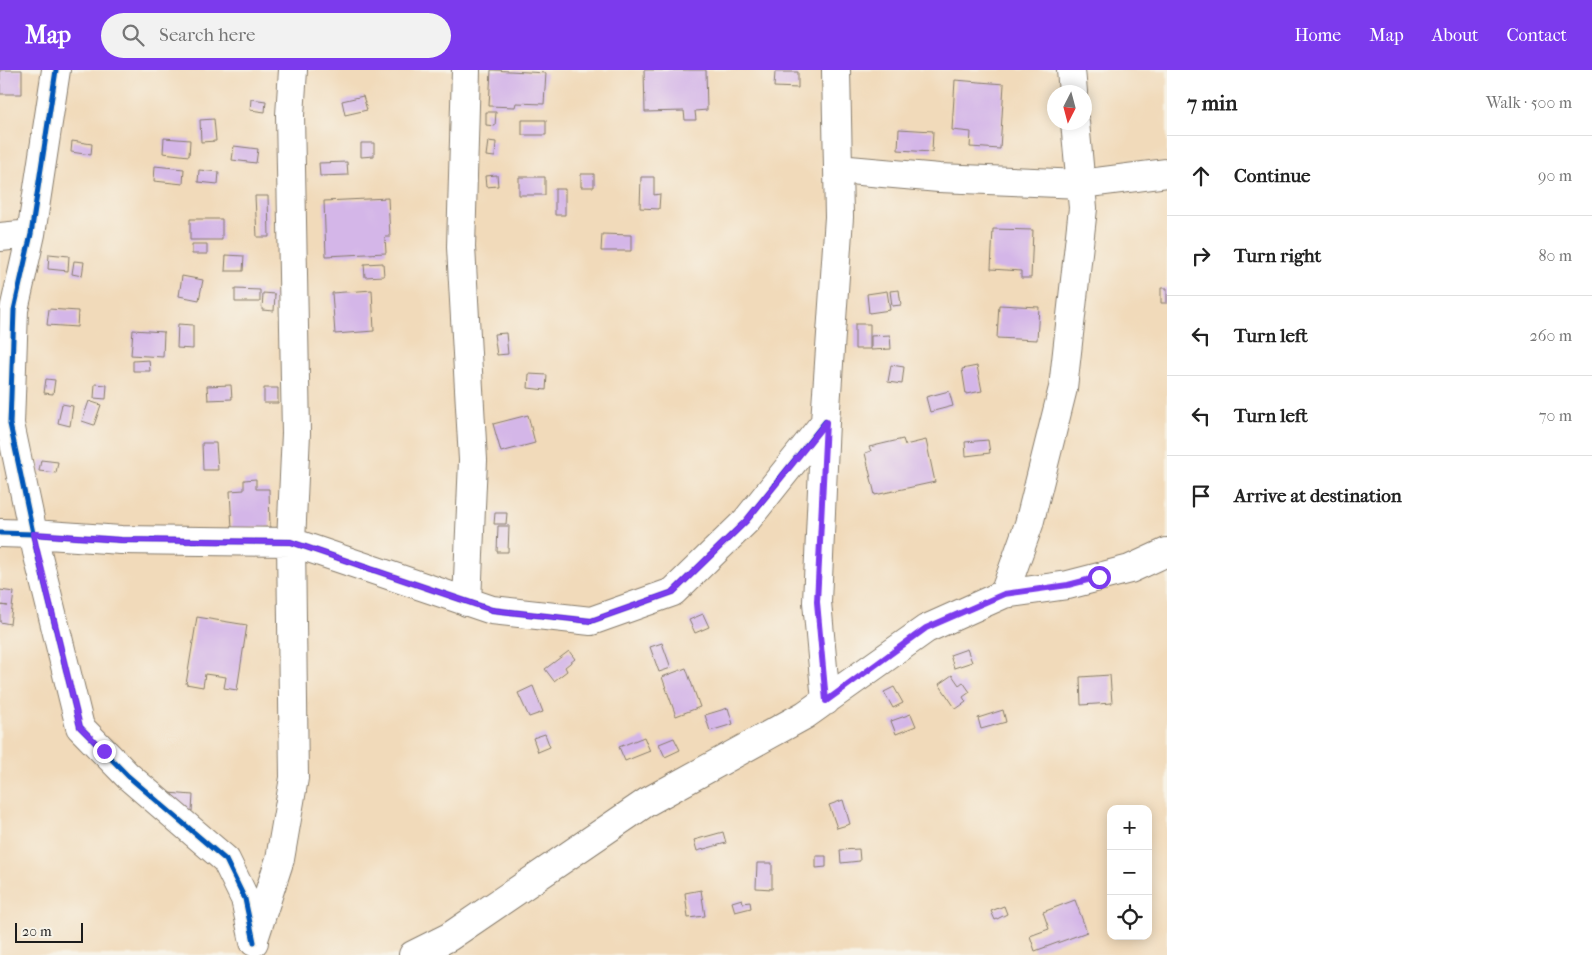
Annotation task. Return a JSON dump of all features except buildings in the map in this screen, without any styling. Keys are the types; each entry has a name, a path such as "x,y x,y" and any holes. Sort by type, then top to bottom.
{"street":[{"path":"56,70 31,234 14,310 10,424 33,534 80,727 128,776 226,860 245,899 252,948"},
{"path":"252,948 280,859 294,778 291,542 296,433 290,115 293,70"},
{"path":"466,70 461,247 473,460 467,602"},
{"path":"826,701 817,602 839,217 836,70"},
{"path":"1071,70 1072,85"},
{"path":"1004,594 1029,524 1063,388 1083,208 1076,130"},
{"path":"838,169 939,178 1081,184 1167,173"},
{"path":"0,237 31,234"},
{"path":"0,533 121,540 291,542 492,610 591,621 673,592 746,521 826,422"},
{"path":"413,955 449,937 647,802 805,716 926,628 1004,594 1077,583 1130,568 1167,552"}],"cycle path":[{"path":"56,70 31,234 14,310 10,424 37,552 80,727 128,776 226,860 245,899 254,942"},
{"path":"0,533 121,540 291,542 492,610 591,621 673,592 746,521 825,422"}],"route":[{"path":"104,751 80,727 33,534 121,540 291,542 492,610 591,621 673,592 746,521 826,422 817,602 826,701 926,628 1004,594 1068,585 1099,577"}]}
